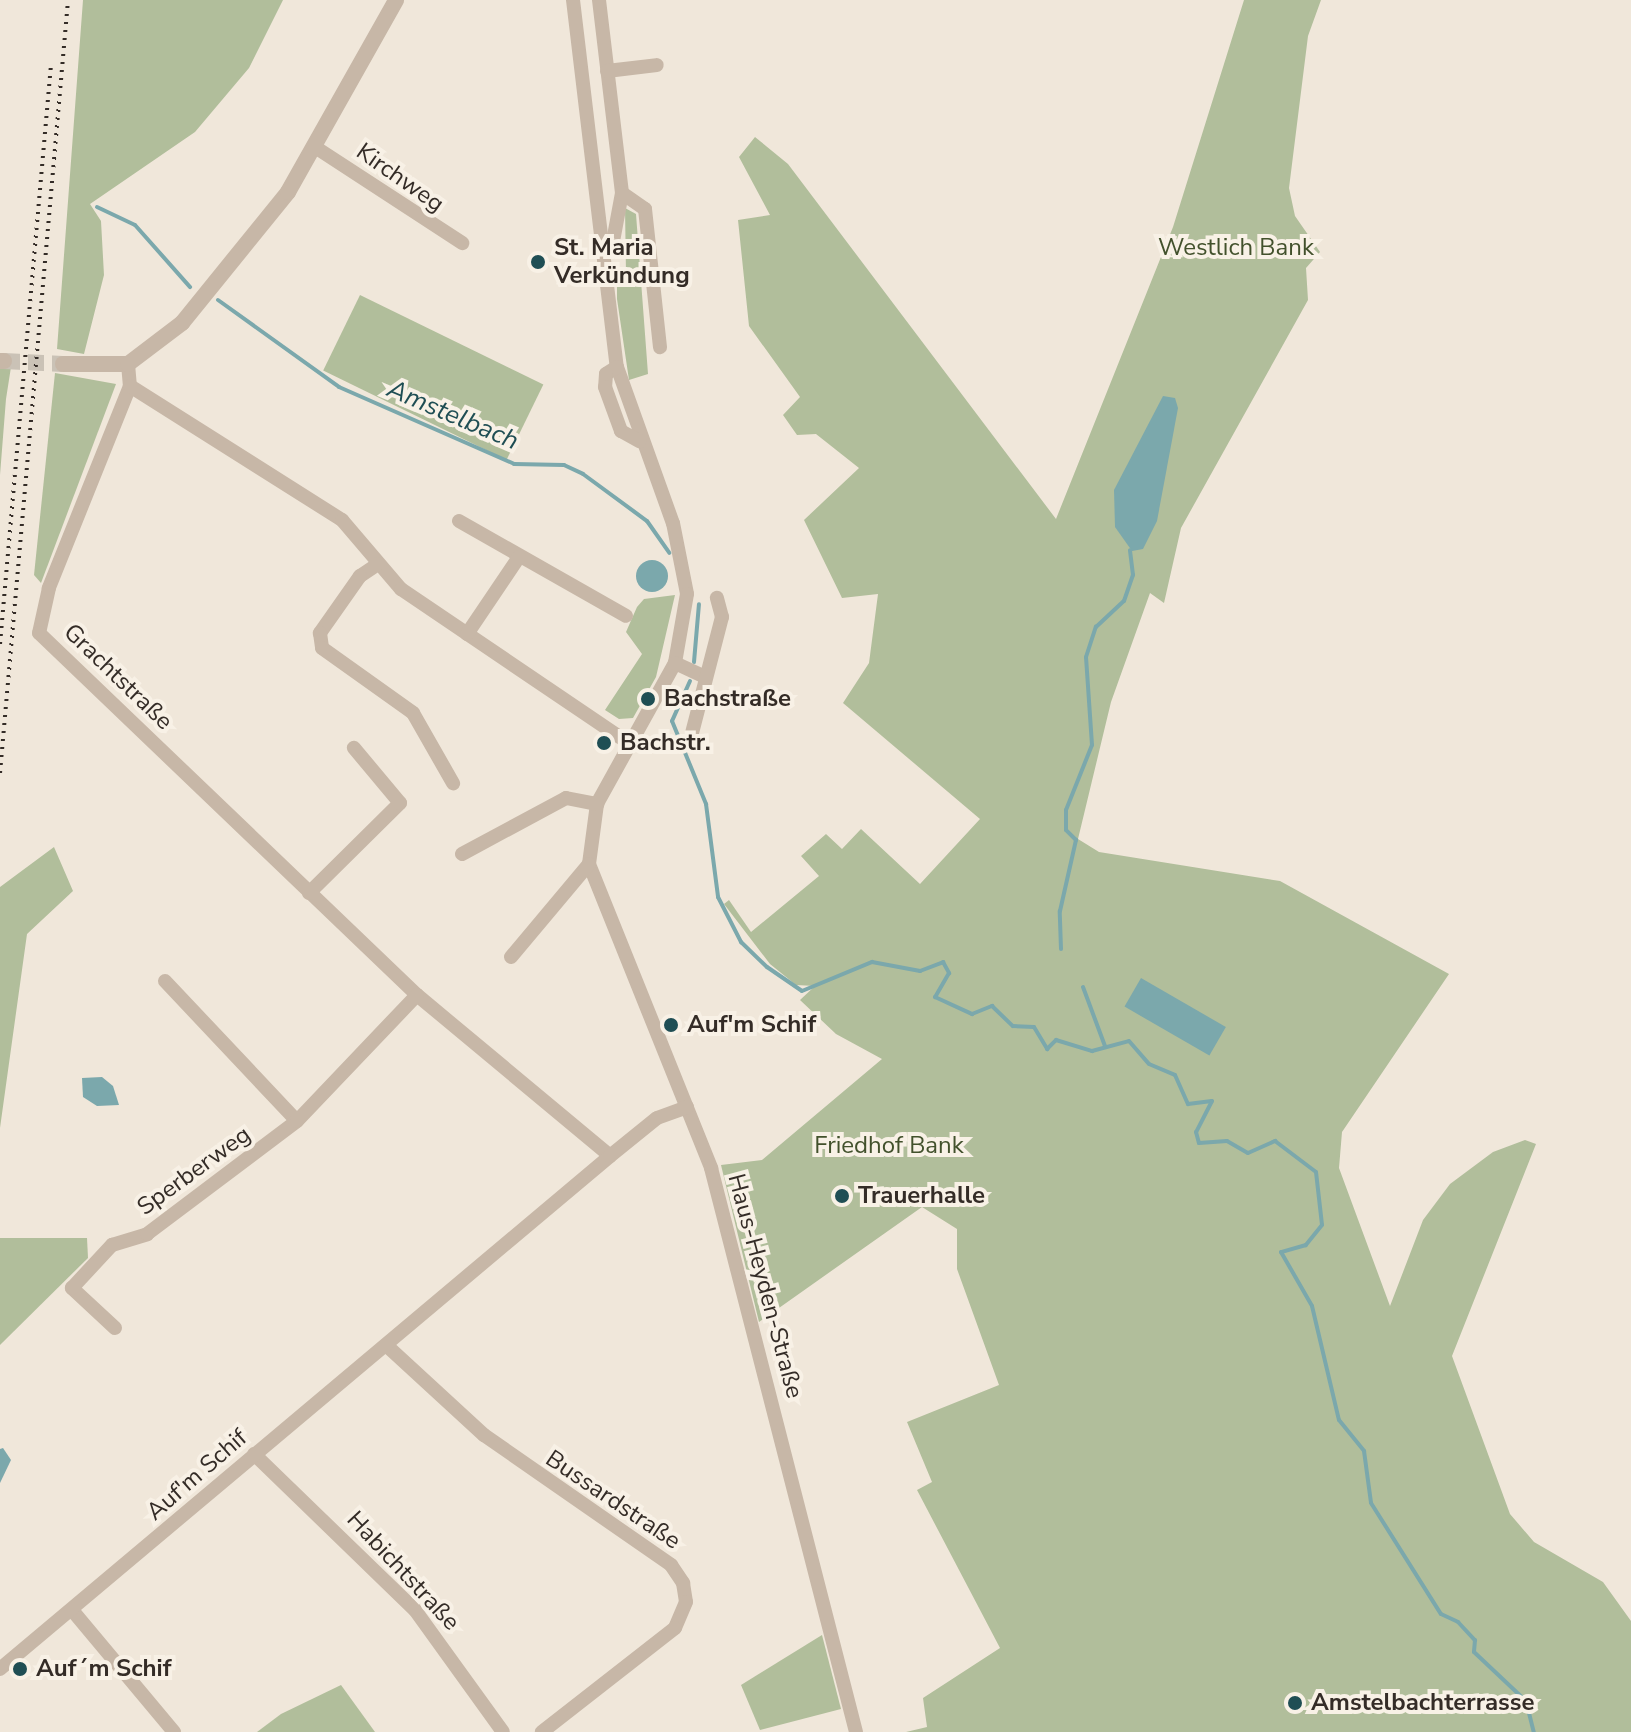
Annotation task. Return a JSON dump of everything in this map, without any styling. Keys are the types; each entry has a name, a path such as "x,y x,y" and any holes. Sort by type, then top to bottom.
{"street":[{"path":"63,364 128,364 155,349 205,296 315,147 396,0"},
{"name":"Haus-Heyden-Straße","path":"573,0 609,255 617,367 606,374 605,387 621,431 639,441 685,570 692,733"},
{"name":"Haus-Heyden-Straße","path":"599,0 622,193 609,255"},
{"path":"607,71 657,65"},
{"name":"Kirchweg","path":"315,147 462,243"},
{"path":"622,193 645,209 660,347"},
{"name":"Grachtstraße","path":"128,364 130,386 49,588 39,633 417,995 610,1156"},
{"path":"130,386 342,520 378,564 467,634 630,744"},
{"path":"459,521 626,616"},
{"path":"467,634 519,557"},
{"path":"378,564 360,576 320,633 322,648 413,713 453,783"},
{"name":"Haus-Heyden-Straße","path":"717,598 722,617 691,671 630,744 597,804 589,864 687,1107 731,1239 856,1732"},
{"path":"309,893 400,803 354,748"},
{"path":"462,854 566,798 597,804"},
{"path":"511,957 589,864"},
{"path":"165,981 297,1121"},
{"name":"Sperberweg","path":"115,1328 72,1288 112,1245 147,1234 297,1121 417,995"},
{"name":"Auf'm Schif","path":"0,1669 610,1156 657,1118 687,1107"},
{"name":"Bussardstraße","path":"386,1345 484,1435 671,1565 683,1583 686,1602 675,1628 542,1732"},
{"name":"Habichtstraße","path":"254,1454 415,1610 503,1732"},
{"path":"72,1610 174,1732"}],"green space":[{"path":"83,0 283,0 249,68 195,132 90,204 101,221 104,275 84,354 57,349"},
{"path":"1244,0 1321,0 1308,36 1289,188 1295,216 1320,252 1306,268 1308,300 1181,528 1164,603 1150,593 1111,702 1078,839 1099,852 1280,881 1449,974 1342,1132 1339,1168 1390,1306 1423,1220 1450,1184 1493,1152 1525,1140 1536,1144 1452,1356 1510,1514 1534,1542 1603,1582 1631,1621 1631,1732 906,1732 927,1727 923,1698 1000,1648 917,1490 932,1482 907,1422 999,1385 957,1269 957,1229 922,1207 759,1322 721,1165 762,1160 882,1059 836,1034 800,1000 815,986 796,985 770,964 724,904 729,900 751,932 819,876 801,856 826,834 842,849 861,829 920,884 980,819 843,703 869,663 878,594 842,598 804,520 859,468 816,434 797,435 783,415 800,397 749,326 738,220 770,215 739,157 755,137 788,164 1056,519 1173,227"},
{"path":"625,208 636,214 648,374 629,380 617,299 617,280 626,274"},
{"path":"360,295 543,384 507,460 323,370"},
{"path":"11,367 6,399 0,475 0,368"},
{"path":"55,373 116,384 41,583 34,575"},
{"path":"675,595 656,677 633,718 619,719 605,710 642,654 626,632 637,607 644,599"},
{"path":"54,847 73,891 27,934 0,1128 0,887"},
{"path":"0,1238 87,1238 88,1258 0,1345"},
{"path":"822,1635 841,1709 760,1730 741,1685"},
{"path":"341,1685 375,1732 257,1732 281,1714"}],"water":[{"path":"1163,396 1175,398 1178,408 1157,521 1143,549 1132,551 1115,527 1114,490"},
{"path":"652,560 664,564 668,576 664,588 652,592 640,588 636,576 640,564"},
{"path":"1141,978 1226,1027 1209,1056 1124,1007"},
{"path":"102,1077 113,1086 119,1105 97,1106 83,1097 82,1078"},
{"path":"3,1448 11,1460 0,1483 0,1449"}],"waterway":[{"name":"Amstelbach","path":"97,207 135,225 190,287"},
{"name":"Amstelbach","path":"218,300 339,387 514,464 564,465 583,474 647,521 669,553"},
{"path":"1061,949 1060,911 1076,840 1066,830 1066,810 1092,745 1086,657 1096,627 1124,601 1133,575 1130,550"},
{"name":"Amstelbach","path":"694,662 699,604"},
{"name":"Amstelbach","path":"690,681 672,721 706,804 718,897 741,942 767,967 802,991 872,962 920,971 943,962 949,973 935,997 972,1014 992,1006 1013,1026 1034,1027 1047,1049 1056,1040 1092,1051 1129,1041 1149,1064 1175,1075 1188,1104 1212,1101 1196,1132 1199,1143 1227,1141 1248,1153 1275,1141 1316,1172 1322,1225 1306,1245 1281,1252 1312,1306 1339,1420 1364,1451 1371,1503 1441,1614 1458,1622 1475,1640 1474,1652 1526,1701 1534,1732"},
{"path":"1083,987 1105,1046"}],"tunnel":[{"path":"4,361 63,364"}],"railway":[{"path":"0,773 68,0"},
{"path":"0,644 51,64"}],"place":[{"name":"St. Maria Verkündung","path":"538,262"},
{"name":"Bachstraße","path":"648,699"},
{"name":"Bachstr.","path":"604,743"},
{"name":"Auf'm Schif","path":"671,1025"},
{"name":"Trauerhalle","path":"842,1196"},
{"name":"Auf´m Schif","path":"20,1669"},
{"name":"Amstelbachterrasse","path":"1295,1703"}],"park label":[{"name":"Westlich Bank","path":"1236,248"},
{"name":"Friedhof Bank","path":"889,1146"}]}
